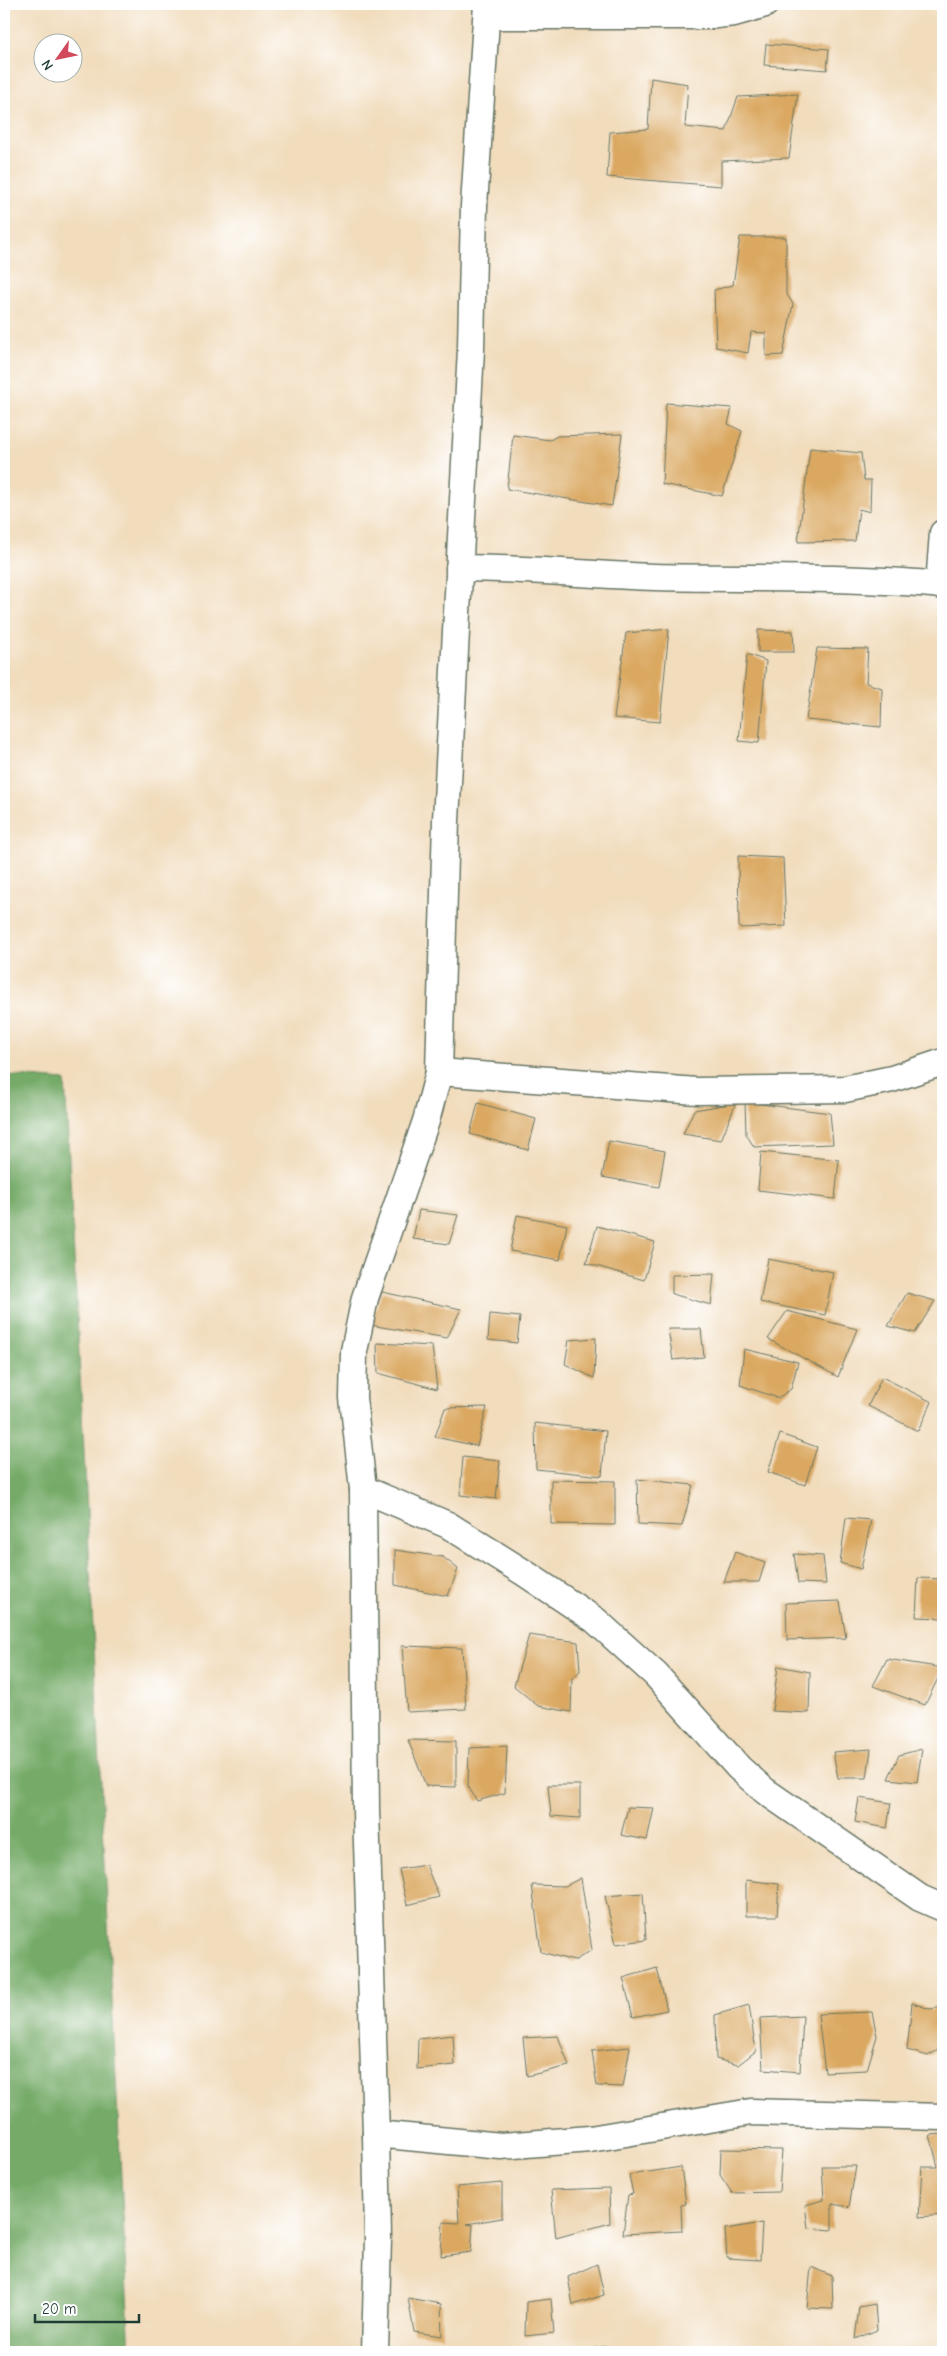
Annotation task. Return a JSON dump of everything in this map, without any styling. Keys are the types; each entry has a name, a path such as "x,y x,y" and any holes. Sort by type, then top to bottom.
{"street":[{"path":"375,2352 378,2238 366,1810 363,1489 353,1398 354,1351 365,1298 426,1121 439,1072 446,820 471,349 474,206 487,10 707,16 734,13 765,4"},
{"path":"459,568 506,568 653,576 941,585 943,533"},
{"path":"439,1072 697,1091 845,1089 892,1079 943,1062"},
{"path":"363,1489 448,1525 524,1572 595,1620 656,1676 739,1768 765,1791 920,1898 943,1908"},
{"path":"376,2134 501,2146 590,2139 751,2112 943,2117"}],"green space":[{"path":"4,1075 65,1080 130,2352 4,2352"}],"building":[{"path":"766,44 829,49 827,70 764,65"},
{"path":"651,78 688,84 685,127 726,131 738,97 798,94 789,158 721,161 721,186 607,177 610,132 648,129"},
{"path":"740,237 786,237 786,293 793,304 783,355 766,356 766,333 751,332 748,353 716,347 714,290 733,285"},
{"path":"666,403 732,408 728,424 742,431 722,496 662,484"},
{"path":"622,434 612,506 507,489 513,435 550,440 557,436"},
{"path":"810,448 861,453 864,480 871,480 870,512 859,509 855,541 798,542"},
{"path":"669,629 660,722 614,718 626,633"},
{"path":"758,630 793,631 794,652 758,652"},
{"path":"817,648 868,649 866,683 882,688 881,727 806,720"},
{"path":"747,654 766,661 759,743 739,741"},
{"path":"738,856 783,858 786,926 739,928"},
{"path":"745,1102 830,1113 833,1144 754,1147 746,1134"},
{"path":"478,1103 536,1119 528,1150 470,1134"},
{"path":"736,1103 721,1140 683,1134 694,1110"},
{"path":"609,1141 665,1151 659,1187 602,1177"},
{"path":"761,1152 839,1160 835,1199 758,1190"},
{"path":"419,1210 458,1215 449,1244 413,1239"},
{"path":"517,1215 567,1225 560,1260 510,1251"},
{"path":"597,1226 655,1242 644,1280 586,1263"},
{"path":"768,1259 833,1272 825,1315 760,1302"},
{"path":"714,1274 711,1305 672,1294 672,1275"},
{"path":"382,1292 461,1309 447,1338 370,1325"},
{"path":"907,1293 935,1301 915,1333 888,1326"},
{"path":"787,1311 857,1329 838,1377 768,1339"},
{"path":"490,1314 520,1317 517,1343 488,1340"},
{"path":"668,1329 701,1329 704,1357 673,1360"},
{"path":"596,1338 594,1378 565,1364 569,1340"},
{"path":"377,1343 432,1346 437,1389 378,1373"},
{"path":"744,1349 798,1362 791,1389 778,1398 740,1385"},
{"path":"882,1377 932,1402 918,1431 868,1406"},
{"path":"487,1407 477,1446 435,1437 445,1408"},
{"path":"535,1423 606,1431 602,1476 536,1469"},
{"path":"780,1434 817,1447 805,1485 768,1472"},
{"path":"463,1457 500,1461 496,1499 460,1495"},
{"path":"637,1479 693,1485 682,1526 638,1524"},
{"path":"551,1480 615,1481 615,1525 551,1524"},
{"path":"846,1518 871,1520 861,1569 840,1563"},
{"path":"395,1550 443,1557 458,1569 448,1596 395,1585"},
{"path":"735,1552 765,1563 759,1582 724,1582"},
{"path":"794,1554 823,1556 826,1584 798,1583"},
{"path":"918,1578 943,1579 943,1618 916,1617"},
{"path":"840,1601 846,1638 787,1640 786,1603"},
{"path":"529,1635 578,1642 580,1671 572,1678 571,1712 538,1706 514,1686"},
{"path":"402,1646 462,1648 466,1709 407,1712"},
{"path":"887,1659 943,1668 925,1705 873,1686"},
{"path":"778,1666 810,1672 809,1713 772,1711"},
{"path":"408,1740 456,1741 456,1787 426,1786"},
{"path":"507,1746 505,1793 477,1801 468,1786 469,1748"},
{"path":"871,1749 867,1778 838,1778 833,1752"},
{"path":"922,1749 917,1782 888,1779 899,1755"},
{"path":"548,1785 580,1785 580,1818 551,1816"},
{"path":"859,1798 891,1803 887,1828 855,1822"},
{"path":"628,1807 654,1808 647,1840 621,1835"},
{"path":"426,1865 439,1897 407,1905 399,1869"},
{"path":"581,1878 592,1950 574,1961 541,1952 532,1885 565,1886"},
{"path":"746,1880 779,1884 777,1916 746,1916"},
{"path":"643,1893 646,1940 616,1944 605,1896"},
{"path":"657,1968 667,2010 633,2017 623,1978"},
{"path":"912,2003 930,2009 943,2007 943,2047 928,2056 907,2050"},
{"path":"749,2005 756,2051 738,2065 716,2059 715,2015"},
{"path":"872,2012 877,2036 867,2070 825,2072 818,2014"},
{"path":"803,2016 800,2072 763,2069 760,2018"},
{"path":"453,2035 455,2065 417,2069 418,2039"},
{"path":"558,2036 569,2066 527,2076 523,2038"},
{"path":"630,2047 623,2087 597,2086 592,2051"},
{"path":"943,2134 943,2215 919,2217 922,2167 938,2167 930,2135"},
{"path":"721,2149 782,2150 779,2192 732,2193 720,2175"},
{"path":"822,2166 856,2166 849,2207 832,2204 832,2230 808,2228 805,2205 824,2200"},
{"path":"681,2167 686,2204 681,2205 682,2231 623,2234 628,2195 633,2194 629,2175"},
{"path":"502,2183 502,2218 467,2224 473,2225 471,2252 441,2256 443,2222 459,2223 457,2187"},
{"path":"609,2188 610,2223 556,2238 551,2190"},
{"path":"762,2223 760,2260 727,2258 725,2229"},
{"path":"597,2264 604,2295 573,2305 568,2277"},
{"path":"811,2267 832,2276 833,2309 807,2308"},
{"path":"408,2298 441,2304 442,2336 414,2332"},
{"path":"551,2299 554,2333 525,2336 526,2302"},
{"path":"875,2304 877,2330 855,2339 859,2307"},
{"path":"607,2346 608,2352 577,2352 577,2351"}]}
